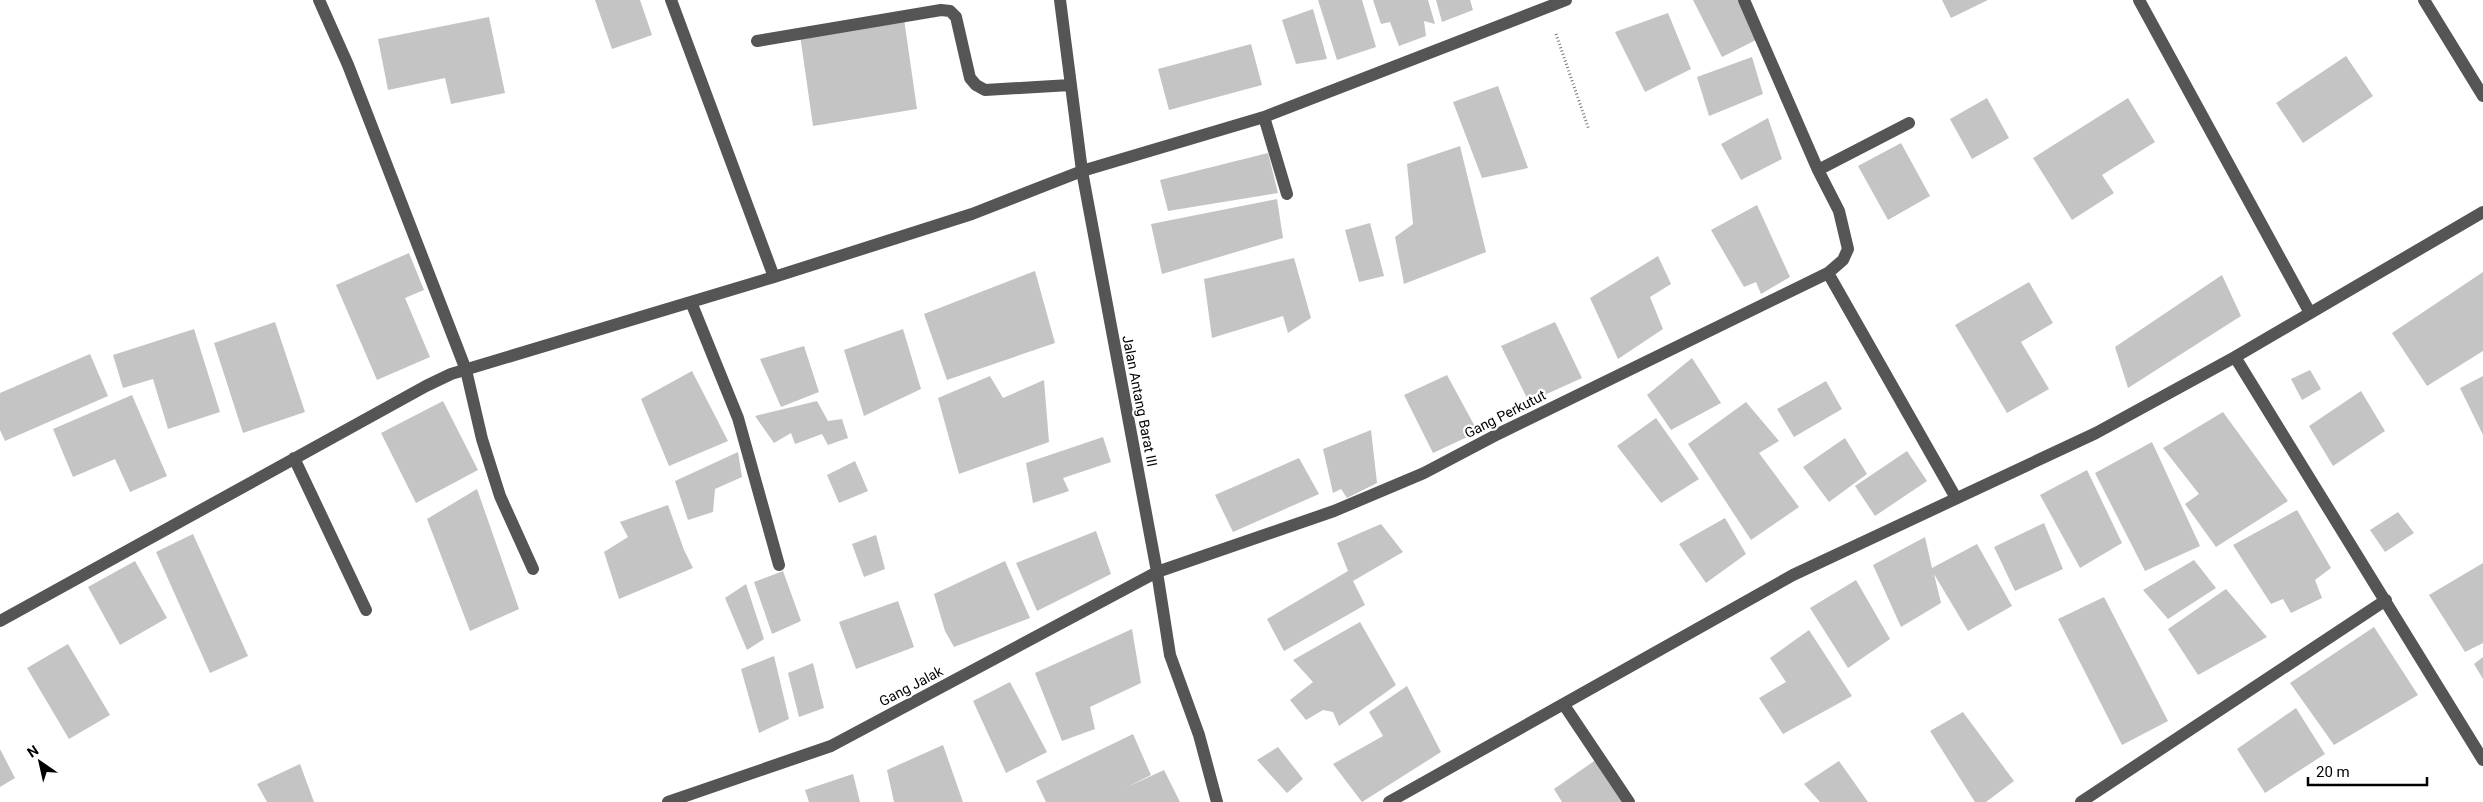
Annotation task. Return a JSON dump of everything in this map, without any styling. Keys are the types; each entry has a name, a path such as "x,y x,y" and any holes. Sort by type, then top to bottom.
{"street":[{"path":"320,0 348,65 466,370 482,439 500,496 533,569"},
{"path":"671,0 774,277"},
{"name":"Jalan Antang Barat III","path":"1060,0 1082,171 1157,572 1170,655 1199,735 1217,802"},
{"path":"0,621 426,386 466,370 774,277 972,214 1082,171 1264,117 1566,0"},
{"path":"1744,0 1818,170 1909,123"},
{"path":"2139,0 2310,313"},
{"path":"2424,0 2483,96"},
{"path":"757,41 941,10 950,11 956,17 970,78 976,85 985,90 1070,85"},
{"path":"1264,117 1287,194"},
{"name":"Gang Perkutut","path":"1157,572 1334,511 1424,473 1498,434 1828,273 1843,260 1848,249 1839,211 1818,170"},
{"path":"1389,802 1793,575 2096,433 2235,356 2483,212"},
{"path":"1828,273 1956,498"},
{"path":"691,302 738,418 779,565"},
{"path":"2235,356 2483,760"},
{"path":"294,458 366,610"},
{"name":"Gang Jalak","path":"668,802 831,746 1157,572"},
{"path":"2081,802 2386,600"},
{"path":"1564,705 1629,802"}],"path":[{"path":"1546,8 1589,130"}],"building":[{"path":"595,0 640,0 652,35 612,49"},
{"path":"1318,0 1362,0 1376,47 1337,60"},
{"path":"1373,0 1428,0 1435,24 1424,21 1426,36 1399,46 1390,22 1381,24"},
{"path":"1436,0 1470,0 1473,10 1442,22"},
{"path":"1693,0 1738,0 1756,40 1722,57"},
{"path":"1942,0 1988,0 1951,18"},
{"path":"1313,9 1327,59 1296,64 1282,20"},
{"path":"1668,13 1691,69 1645,92 1615,32"},
{"path":"489,17 505,93 451,104 445,78 388,90 378,39"},
{"path":"904,19 917,109 813,126 800,35"},
{"path":"1251,44 1262,85 1169,110 1158,69"},
{"path":"2346,56 2373,96 2303,143 2276,103"},
{"path":"1752,57 1763,94 1709,116 1697,77"},
{"path":"1498,86 1528,168 1482,178 1453,102"},
{"path":"1987,98 2009,138 1972,159 1950,119"},
{"path":"2128,98 2155,142 2102,175 2114,193 2072,220 2033,158"},
{"path":"1768,118 1782,159 1741,180 1721,144"},
{"path":"1901,143 1930,196 1888,220 1858,166"},
{"path":"1460,146 1486,252 1404,284 1395,237 1413,224 1407,164"},
{"path":"1268,153 1278,193 1168,211 1160,180"},
{"path":"1277,199 1283,238 1162,274 1151,224"},
{"path":"1757,205 1790,277 1761,294 1756,282 1744,287 1711,230"},
{"path":"1370,223 1384,276 1359,282 1345,230"},
{"path":"409,253 424,290 405,298 430,357 377,380 336,285"},
{"path":"1658,256 1671,284 1650,297 1663,329 1618,359 1590,298"},
{"path":"1294,258 1311,318 1288,333 1283,316 1212,338 1204,279"},
{"path":"1035,271 1055,343 947,380 924,314"},
{"path":"2483,272 2483,351 2427,386 2392,333"},
{"path":"2222,275 2241,316 2128,388 2115,347"},
{"path":"2029,282 2053,323 2021,342 2049,389 2007,413 1955,325"},
{"path":"275,322 305,412 243,433 214,343"},
{"path":"1555,322 1582,378 1529,402 1501,346"},
{"path":"194,329 220,412 168,429 153,379 123,388 113,355"},
{"path":"903,329 921,389 864,416 844,350"},
{"path":"804,346 819,392 781,407 760,359"},
{"path":"90,354 108,396 5,441 0,430 0,393"},
{"path":"1692,358 1721,403 1671,430 1647,395"},
{"path":"2310,370 2321,389 2302,400 2291,379"},
{"path":"692,371 728,441 669,466 641,399"},
{"path":"1447,375 1478,432 1433,453 1404,395"},
{"path":"990,376 1003,398 1044,380 1049,442 959,474 938,398"},
{"path":"2483,376 2483,435 2460,388"},
{"path":"1826,381 1842,409 1794,437 1777,409"},
{"path":"2361,391 2385,431 2333,466 2309,426"},
{"path":"132,395 167,476 130,492 115,459 73,477 53,429"},
{"path":"443,401 478,470 416,503 381,433"},
{"path":"817,401 828,421 842,419 848,438 828,445 822,434 795,444 791,433 774,443 755,416"},
{"path":"1746,402 1779,441 1759,453 1799,507 1751,540 1688,444"},
{"path":"2223,412 2288,501 2216,547 2185,504 2199,494 2163,448"},
{"path":"1656,418 1699,479 1661,503 1617,446"},
{"path":"1371,430 1377,483 1347,498 1341,489 1333,493 1323,449"},
{"path":"1103,437 1111,462 1063,478 1069,491 1033,503 1026,463"},
{"path":"1845,438 1867,474 1829,502 1803,467"},
{"path":"2152,442 2200,546 2145,571 2095,473"},
{"path":"1907,451 1927,481 1875,516 1855,486"},
{"path":"738,452 742,477 715,489 713,512 688,520 675,481"},
{"path":"1299,458 1319,494 1233,532 1215,495"},
{"path":"855,461 868,491 839,503 827,475"},
{"path":"2087,470 2122,543 2080,568 2040,495"},
{"path":"477,489 519,609 470,631 427,519"},
{"path":"668,505 684,550 693,568 619,599 604,552 628,537 620,522"},
{"path":"2297,510 2331,568 2315,580 2322,598 2291,613 2283,599 2271,604 2233,545"},
{"path":"2398,512 2414,533 2385,552 2370,530"},
{"path":"1725,518 1746,554 1706,583 1679,544"},
{"path":"2044,523 2063,569 2015,591 1994,547"},
{"path":"1381,524 1403,552 1353,581 1365,605 1284,651 1267,619 1348,571 1337,543"},
{"path":"1096,531 1111,574 1037,611 1016,563"},
{"path":"193,534 248,656 210,673 156,552"},
{"path":"876,535 885,569 864,577 852,544"},
{"path":"1925,537 1932,568 1977,544 2012,606 1968,631 1934,574 1941,603 1901,627 1873,565"},
{"path":"2194,560 2216,588 2168,619 2143,590"},
{"path":"135,561 167,618 120,645 88,587"},
{"path":"1005,561 1030,618 954,647 945,631 934,594"},
{"path":"2483,563 2483,643 2465,652 2429,595"},
{"path":"783,571 801,621 772,634 754,582"},
{"path":"1856,580 1890,639 1848,668 1810,608"},
{"path":"746,584 764,639 747,650 725,598"},
{"path":"2226,589 2267,637 2198,675 2168,629"},
{"path":"2104,597 2168,721 2122,745 2058,619"},
{"path":"898,601 914,647 856,669 839,622"},
{"path":"1360,622 1396,685 1339,726 1333,712 1323,710 1306,720 1290,700 1313,682 1293,660"},
{"path":"2374,627 2418,695 2334,745 2290,683"},
{"path":"1132,629 1141,683 1090,707 1095,729 1062,741 1035,673"},
{"path":"1809,630 1852,696 1783,734 1759,698 1786,682 1770,658"},
{"path":"68,644 110,715 69,739 27,668"},
{"path":"774,656 789,719 759,733 741,669"},
{"path":"2483,657 2483,679 2474,664"},
{"path":"813,663 824,708 799,717 788,673"},
{"path":"1010,682 1047,752 1006,773 973,701"},
{"path":"1407,686 1441,752 1362,802 1333,764 1383,736 1369,712"},
{"path":"2296,708 2325,754 2265,793 2237,749"},
{"path":"1963,712 2014,781 1986,802 1975,802 1930,731"},
{"path":"1133,734 1151,775 1125,788 1164,770 1180,802 1046,802 1036,781"},
{"path":"943,745 963,802 894,802 887,770"},
{"path":"1278,747 1303,779 1287,793 1257,760"},
{"path":"0,749 15,778 0,787"},
{"path":"1597,759 1625,802 1562,802 1554,789"},
{"path":"1839,761 1868,802 1820,802 1804,784"},
{"path":"300,764 314,802 267,802 257,784"},
{"path":"853,774 860,802 809,802 805,790"}]}
